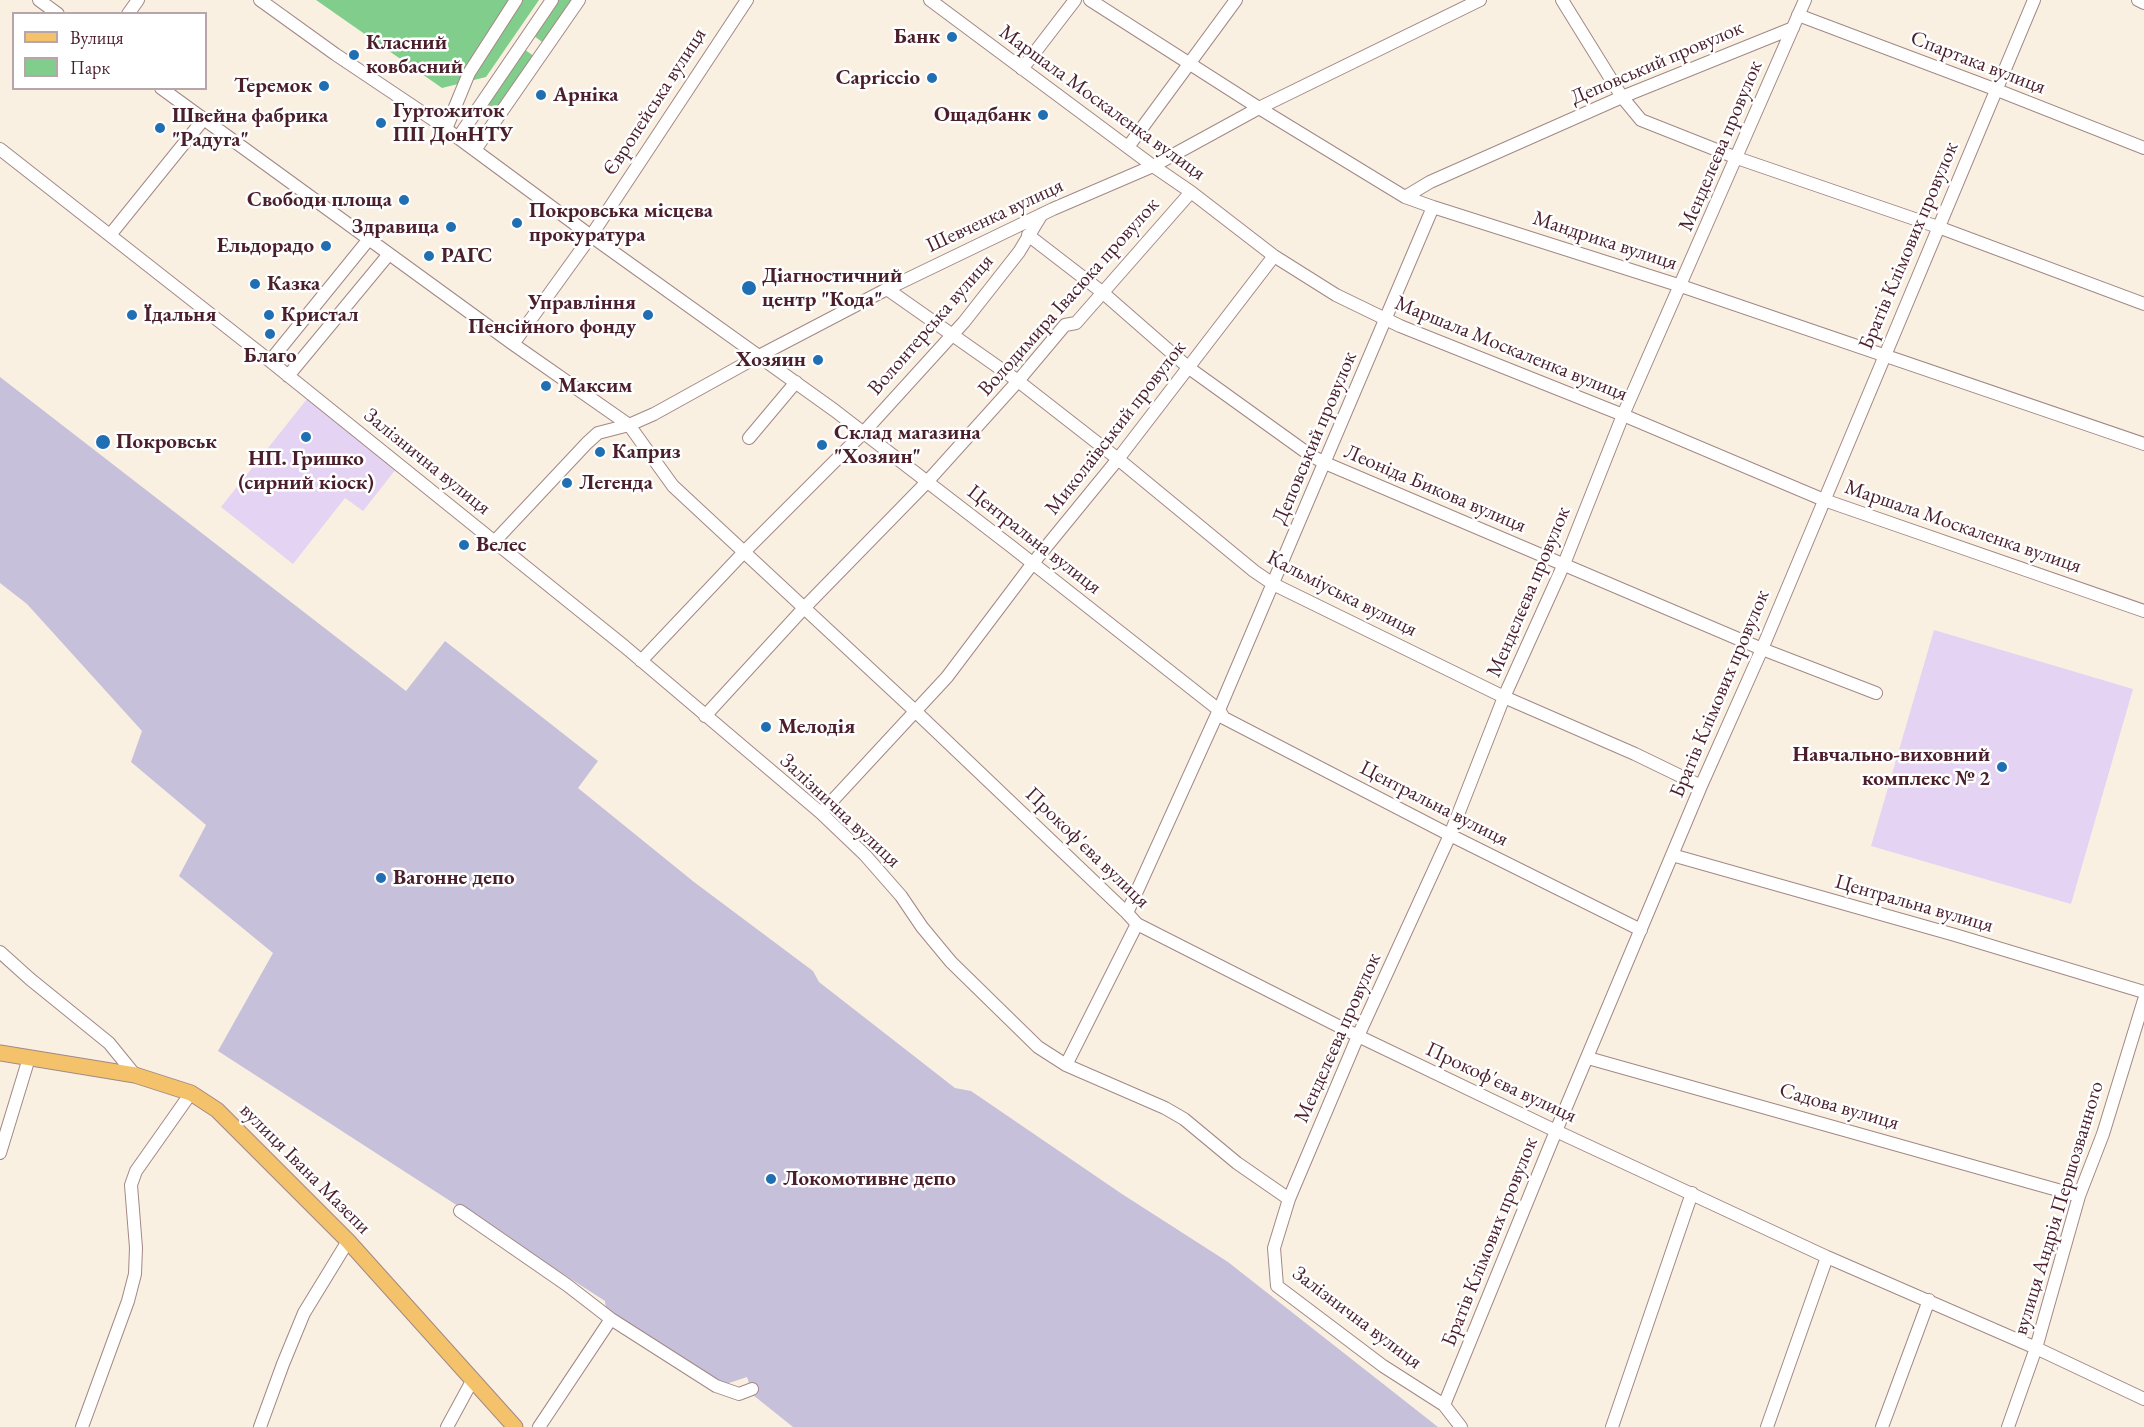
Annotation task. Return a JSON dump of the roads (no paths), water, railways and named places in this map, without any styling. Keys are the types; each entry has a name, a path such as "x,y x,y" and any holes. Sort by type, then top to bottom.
{"main road":[{"name":"вулиця Івана Мазепи","path":"0,1053 135,1075 191,1093 217,1110 348,1241 515,1427"}],"street":[{"path":"39,0 55,12"},
{"name":"Центральна вулиця","path":"260,0 446,129 757,357 796,382 1033,563 1219,710 1224,718 1450,835 1641,930"},
{"path":"446,129 469,73 516,0"},
{"path":"458,138 552,0"},
{"path":"475,150 579,0"},
{"name":"Європейська вулиця","path":"513,344 591,236 747,0"},
{"name":"Маршала Москаленка вулиця","path":"930,0 1274,256 1319,286 1386,320 1623,415 1824,500 2144,611"},
{"path":"1022,69 1075,0"},
{"name":"Мандрика вулиця","path":"1090,0 1259,108 1405,197 1681,286 2144,444"},
{"path":"1128,147 1236,0"},
{"name":"Шевченка вулиця","path":"494,542 598,433 629,425 654,414 888,289 1042,214 1153,166 1259,108 1480,0"},
{"path":"1562,0 1622,97 1641,120 1737,158 1938,227 2144,304"},
{"name":"Менделєєва провулок","path":"1289,1199 1358,1036 1450,835 1504,698 1564,564 1623,415 1805,0"},
{"name":"Братів Клімових провулок","path":"1444,1405 1556,1131 1701,786 1762,649 2034,0"},
{"path":"2138,0 2144,3"},
{"name":"Спартака вулиця","path":"1798,15 2144,148"},
{"name":"Деповський провулок","path":"1405,197 1430,182 1622,97 1793,28"},
{"name":"Прокоф'єва вулиця","path":"163,90 513,344 629,425 673,486 914,710 1137,924 1358,1036 1556,1131 1827,1257 1929,1300 2144,1399"},
{"path":"111,236 203,120"},
{"name":"Залізнична вулиця","path":"0,149 288,375 641,661 820,813 865,855 951,962 1038,1047 1066,1065 1165,1108 1184,1119 1238,1163 1289,1199 1274,1248 1276,1286 1383,1366 1444,1405 1461,1427"},
{"name":"Володимира Івасюка провулок","path":"705,716 804,608 927,482 1065,325 1076,322 1191,192"},
{"name":"Деповський провулок","path":"1127,913 1219,710 1433,207"},
{"name":"Волонтерська вулиця","path":"641,661 744,552 863,433 952,336 1019,252 1042,214"},
{"name":"Леоніда Бикова вулиця","path":"1028,235 1102,292 1189,368 1325,464 1762,649 1876,693"},
{"path":"270,361 369,239"},
{"path":"288,375 389,254"},
{"name":"Миколаївський провулок","path":"820,813 947,677 1033,563 1118,459 1274,256"},
{"name":"Кальміуська вулиця","path":"888,289 1018,381 1273,584 1504,698 1635,754 1701,786"},
{"path":"749,438 796,382"},
{"name":"Центральна вулиця","path":"1672,855 1955,935 2144,992"},
{"path":"1066,1065 1137,924"},
{"path":"0,951 30,980 109,1043 135,1075"},
{"name":"вулиця Андрія Першозванного","path":"2008,1427 2036,1348 2079,1196 2103,1134 2144,1000"},
{"path":"0,1153 29,1058"},
{"name":"Садова вулиця","path":"1588,1058 2079,1196"},
{"path":"82,1427 128,1301 135,1274 136,1248 131,1185 133,1178 145,1156 191,1093"},
{"path":"1612,1427 1692,1193"},
{"path":"460,1211 567,1285 611,1319 716,1386 739,1394 752,1389"},
{"path":"260,1427 304,1313 348,1241"},
{"path":"1767,1427 1827,1257"},
{"path":"1882,1427 1929,1300"},
{"path":"539,1427 611,1319"},
{"path":"447,1427 472,1381"}],"place":[{"name":"Банк","path":"952,37"},
{"name":"Класний ковбасний","path":"354,55"},
{"name":"Capriccio","path":"932,78"},
{"name":"Теремок","path":"324,86"},
{"name":"Арніка","path":"541,95"},
{"name":"Ощадбанк","path":"1043,115"},
{"name":"Гуртожиток ПІІ ДонНТУ","path":"381,123"},
{"name":"Швейна фабрика \"Радуга\"","path":"160,128"},
{"name":"Свободи площа","path":"404,200"},
{"name":"Покровська місцева прокуратура","path":"517,223"},
{"name":"Здравица","path":"451,227"},
{"name":"Ельдорадо","path":"326,246"},
{"name":"РАГС","path":"429,256"},
{"name":"Казка","path":"255,284"},
{"name":"Діагностичний центр \"Кода\"","path":"749,288"},
{"name":"Їдальня","path":"132,315"},
{"name":"Кристал","path":"269,315"},
{"name":"Управління Пенсійного фонду","path":"648,315"},
{"name":"Благо","path":"270,334"},
{"name":"Хозяин","path":"818,360"},
{"name":"Максим","path":"546,386"},
{"name":"НП. Гришко (сирний кіоск)","path":"306,437"},
{"name":"Покровськ","path":"103,442"},
{"name":"Склад магазина \"Хозяин\"","path":"822,445"},
{"name":"Каприз","path":"600,452"},
{"name":"Легенда","path":"567,483"},
{"name":"Велес","path":"464,545"},
{"name":"Мелодія","path":"766,727"},
{"name":"Навчально-виховний комплекс № 2","path":"2002,767"},
{"name":"Вагонне депо","path":"381,878"},
{"name":"Локомотивне депо","path":"771,1179"}]}
